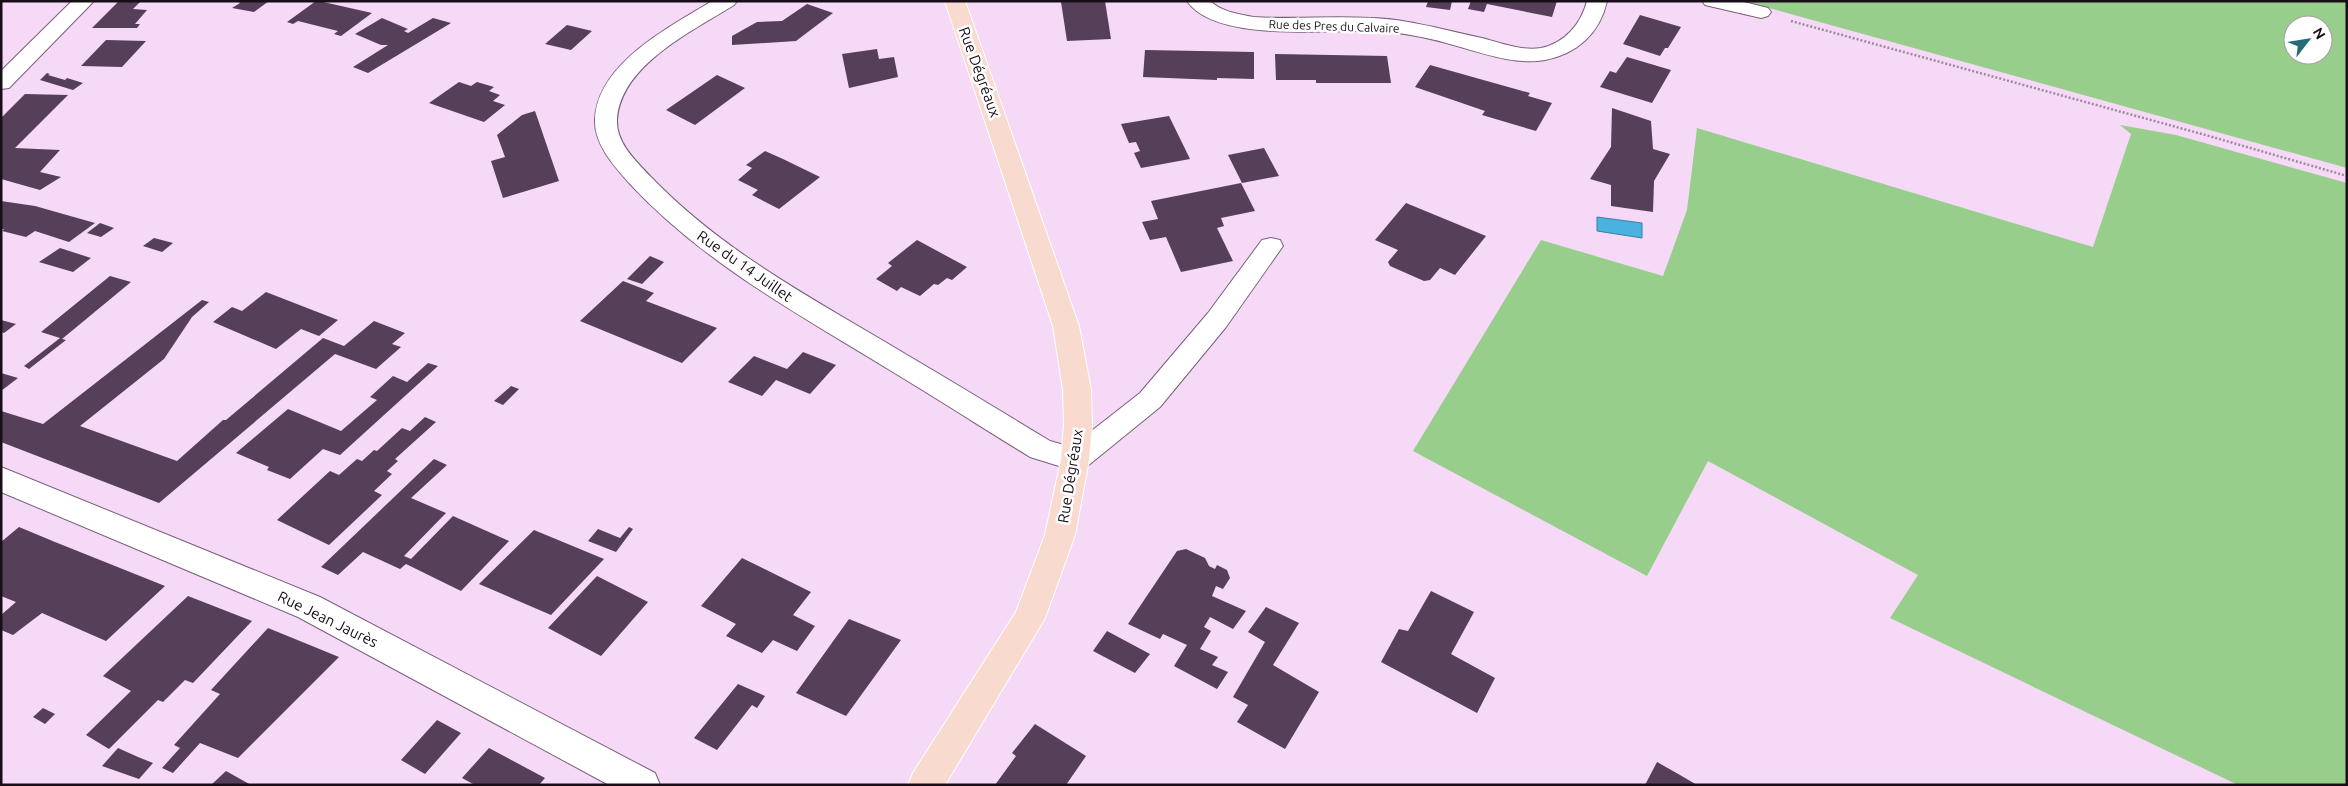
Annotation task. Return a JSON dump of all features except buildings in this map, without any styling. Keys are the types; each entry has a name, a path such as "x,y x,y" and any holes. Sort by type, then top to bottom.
{"main road":[{"name":"Rue Dégréaux","path":"925,785 1029,618 1060,534 1075,460 1078,425 1077,390 1066,326 955,1"}],"street":[{"path":"1,83 84,1"},
{"name":"Rue du 14 Juillet","path":"727,1 651,50 621,79 609,101 605,120 611,141 620,158 649,191 679,219 766,284 1040,449 1075,460"},
{"name":"Rue des Pres du Calvaire","path":"1197,1 1201,7 1216,16 1233,21 1256,24 1382,25 1445,35 1514,53 1532,55 1552,52 1571,44 1582,33 1596,10 1597,1"},
{"path":"1712,1 1761,12"},
{"path":"1075,460 1150,400 1217,320 1271,246"},
{"name":"Rue Jean Jaurès","path":"1,478 309,607 643,785"}],"path":[{"path":"1761,12 1883,48 2062,94 2347,176"}],"green space":[{"path":"1744,1 2347,1 2347,168"},
{"path":"2120,125 2176,135 2347,183 2347,785 2238,785 1890,618 1918,575 1708,461 1647,576 1413,451 1541,240 1663,276 1687,210 1697,128 2093,247 2131,134"}],"water":[{"path":"1597,217 1642,223 1642,238 1597,231"}]}
